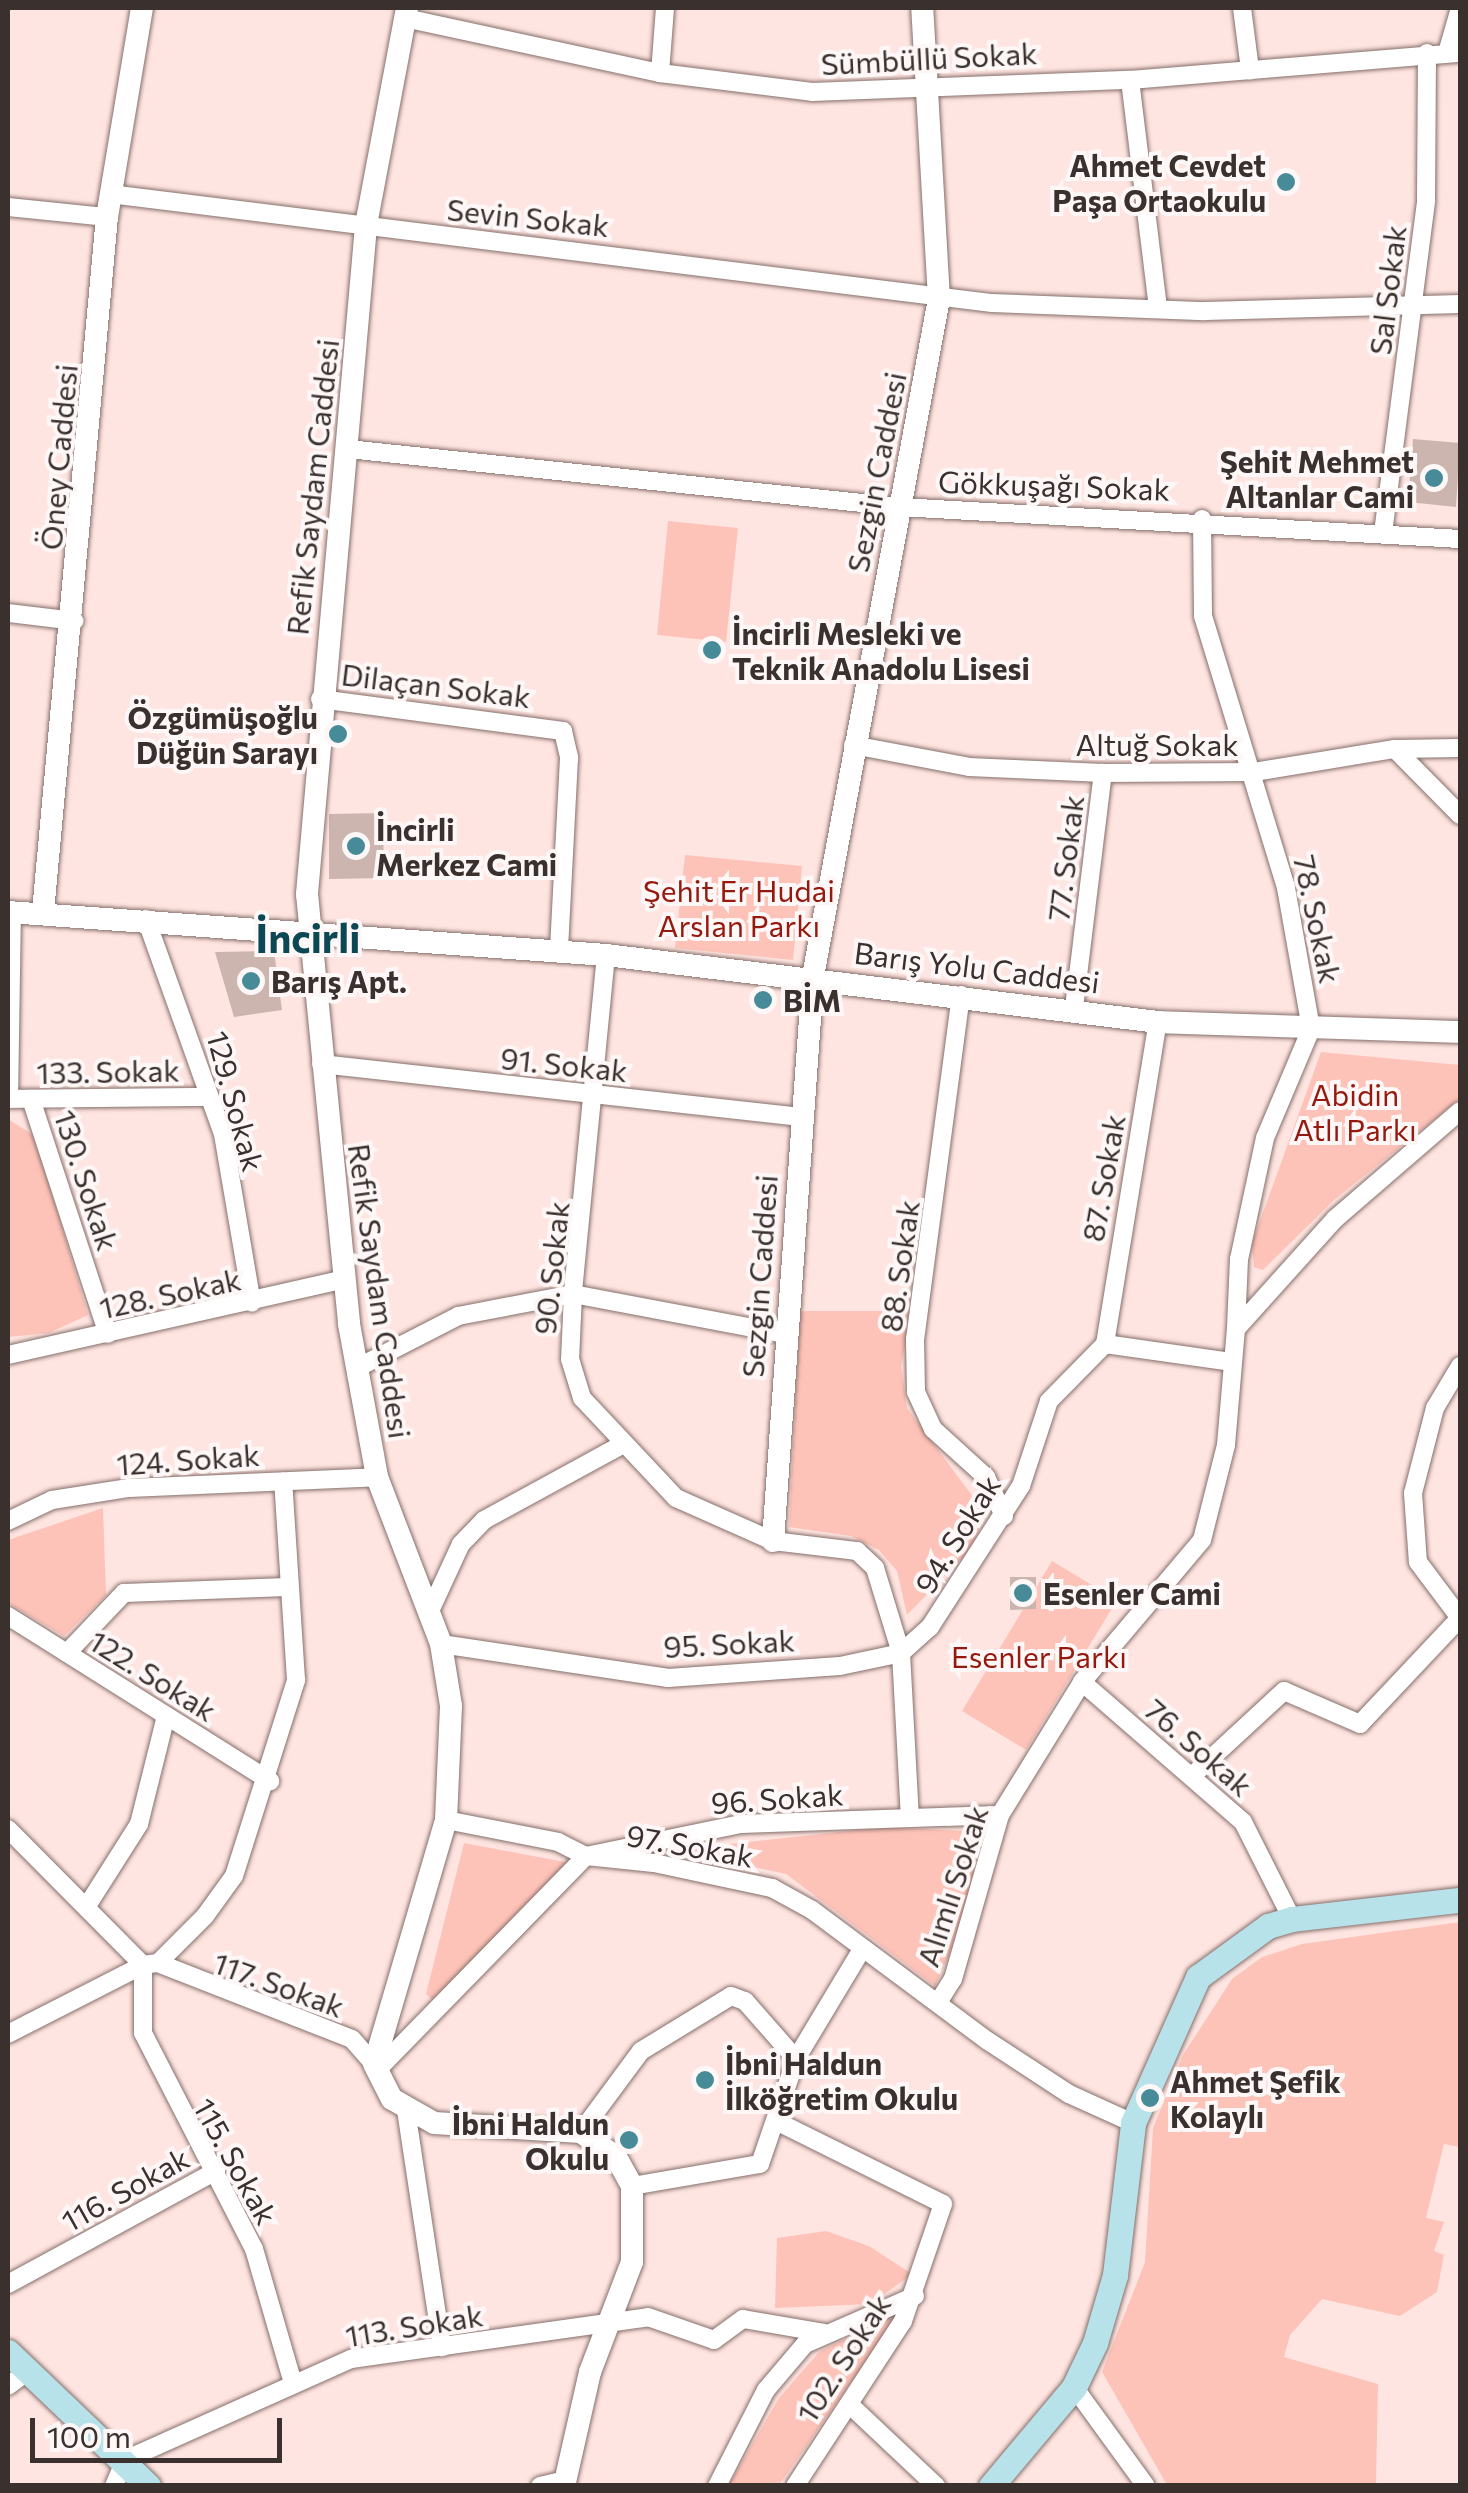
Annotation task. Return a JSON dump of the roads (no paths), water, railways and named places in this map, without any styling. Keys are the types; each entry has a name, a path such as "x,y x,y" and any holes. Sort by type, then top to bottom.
{"main road":[{"path":"991,2486 1074,2387 1115,2276 1133,2123 1198,1977 1268,1926 1292,1919 1460,1900"},
{"path":"8,2352 18,2379 125,2460 148,2486"}],"street":[{"name":"Öney Caddesi","path":"43,912 75,621 108,205 142,8"},
{"path":"660,73 665,8"},
{"name":"Sezgin Caddesi","path":"773,1541 784,1334 813,976 939,298 922,8"},
{"path":"1242,8 1250,70"},
{"path":"1454,53 1460,8"},
{"name":"Sümbüllü Sokak","path":"406,13 660,73 812,92 924,84 1130,80 1454,53"},
{"name":"Refik Saydam Caddesi","path":"374,2064 446,1820 451,1706 441,1644 376,1477 344,1279 307,930 320,699 348,448 366,226 406,13"},
{"name":"Sal Sokak","path":"1382,533 1426,200 1427,54"},
{"path":"1130,80 1158,308"},
{"path":"1405,94 1424,94"},
{"name":"Sevin Sokak","path":"8,208 108,205 366,226 939,298 1158,308 1460,304"},
{"name":"Gökkuşağı Sokak","path":"348,448 900,507 1202,519 1460,540"},
{"name":"78. Sokak","path":"1202,519 1204,616 1286,888 1312,1030 1265,1138 1239,1259 1236,1329"},
{"path":"8,613 75,621"},
{"name":"Dilaçan Sokak","path":"320,699 564,730 569,758 559,951"},
{"name":"Altuğ Sokak","path":"853,745 970,768 1103,773 1254,772 1395,749 1460,748"},
{"path":"1395,749 1460,814"},
{"name":"77. Sokak","path":"1074,1008 1103,773"},
{"path":"8,1100 10,912"},
{"name":"Barış Yolu Caddesi","path":"10,912 146,918 606,955 813,976 1158,1022 1460,1032"},
{"name":"129. Sokak","path":"146,918 209,1097 252,1304"},
{"name":"90. Sokak","path":"606,955 598,1095 573,1294 570,1359 582,1398 620,1446 676,1498 773,1541 857,1551 875,1568 901,1653 910,1818"},
{"name":"88. Sokak","path":"961,995 915,1339 916,1392 933,1429 986,1477 1004,1516"},
{"name":"87. Sokak","path":"1105,1344 1158,1022"},
{"name":"91. Sokak","path":"321,1064 801,1117"},
{"name":"133. Sokak","path":"8,1100 209,1097"},
{"name":"130. Sokak","path":"32,1099 108,1334"},
{"path":"1236,1329 1335,1219 1460,1111"},
{"name":"128. Sokak","path":"8,1355 252,1304 344,1279"},
{"path":"357,1368 458,1316 573,1294 784,1334"},
{"name":"Alımlı Sokak","path":"939,2001 953,1980 1000,1815 1082,1682 1202,1540 1226,1445 1230,1362 1236,1329"},
{"path":"1105,1344 1230,1362"},
{"name":"94. Sokak","path":"901,1653 930,1627 1004,1516 1050,1401 1105,1344"},
{"path":"1194,1775 1284,1691 1360,1724 1460,1618 1418,1562 1413,1493 1435,1408 1460,1366"},
{"path":"430,1611 462,1544 484,1520 620,1446"},
{"name":"124. Sokak","path":"8,1521 52,1500 93,1494 376,1477"},
{"path":"8,2034 151,1964 234,1876 270,1781 296,1680 283,1481"},
{"path":"67,1653 124,1593 287,1587"},
{"name":"122. Sokak","path":"8,1616 270,1781"},
{"name":"95. Sokak","path":"441,1644 668,1678 840,1666 901,1653"},
{"name":"76. Sokak","path":"1082,1682 1194,1775 1243,1822 1292,1919"},
{"path":"87,1906 139,1824 166,1716"},
{"name":"96. Sokak","path":"586,1856 741,1824 1000,1815"},
{"path":"446,1820 558,1842 586,1856"},
{"path":"8,1828 151,1964"},
{"name":"97. Sokak","path":"374,2064 389,2058 586,1856 772,1888 1069,2094 1133,2123"},
{"path":"632,2186 760,2164 778,2122 796,2060 862,1949"},
{"name":"117. Sokak","path":"151,1964 352,2040 374,2064"},
{"name":"115. Sokak","path":"151,1964 143,2033 170,2098 216,2170 254,2249 293,2383"},
{"path":"581,2132 641,2052 731,1996 745,2001 796,2060"},
{"path":"374,2064 406,2110 442,2347"},
{"path":"406,2110 434,2123 581,2132 616,2157 632,2186 632,2262 612,2324 590,2372 564,2483 540,2486"},
{"name":"102. Sokak","path":"778,2122 943,2204 915,2296 795,2486"},
{"name":"116. Sokak","path":"8,2284 216,2170"},
{"path":"717,2486 766,2390 824,2334 915,2296"},
{"name":"113. Sokak","path":"125,2460 351,2359 648,2317 714,2340 743,2319 824,2334"},
{"path":"1074,2387 1146,2486"},
{"path":"848,2404 936,2486"},
{"path":"114,2486 125,2460"}],"place":[{"name":"Ahmet Cevdet Paşa Ortaokulu","path":"1286,182"},
{"name":"Şehit Mehmet Altanlar Cami","path":"1434,478"},
{"name":"İncirli Mesleki ve Teknik Anadolu Lisesi","path":"712,650"},
{"name":"Özgümüşoğlu Düğün Sarayı","path":"338,734"},
{"name":"İncirli Merkez Cami","path":"356,846"},
{"name":"Barış Apt.","path":"251,981"},
{"name":"BİM","path":"763,1000"},
{"name":"Esenler Cami","path":"1023,1593"},
{"name":"İbni Haldun İlköğretim Okulu","path":"705,2080"},
{"name":"Ahmet Şefik Kolaylı","path":"1150,2098"},
{"name":"İbni Haldun Okulu","path":"629,2140"}],"district":[{"name":"İncirli","path":"308,937"}],"park label":[{"name":"Şehit Er Hudai Arslan Parkı","path":"739,907"},
{"name":"Abidin Atlı Parkı","path":"1355,1111"},
{"name":"Esenler Parkı","path":"1039,1656"}]}
